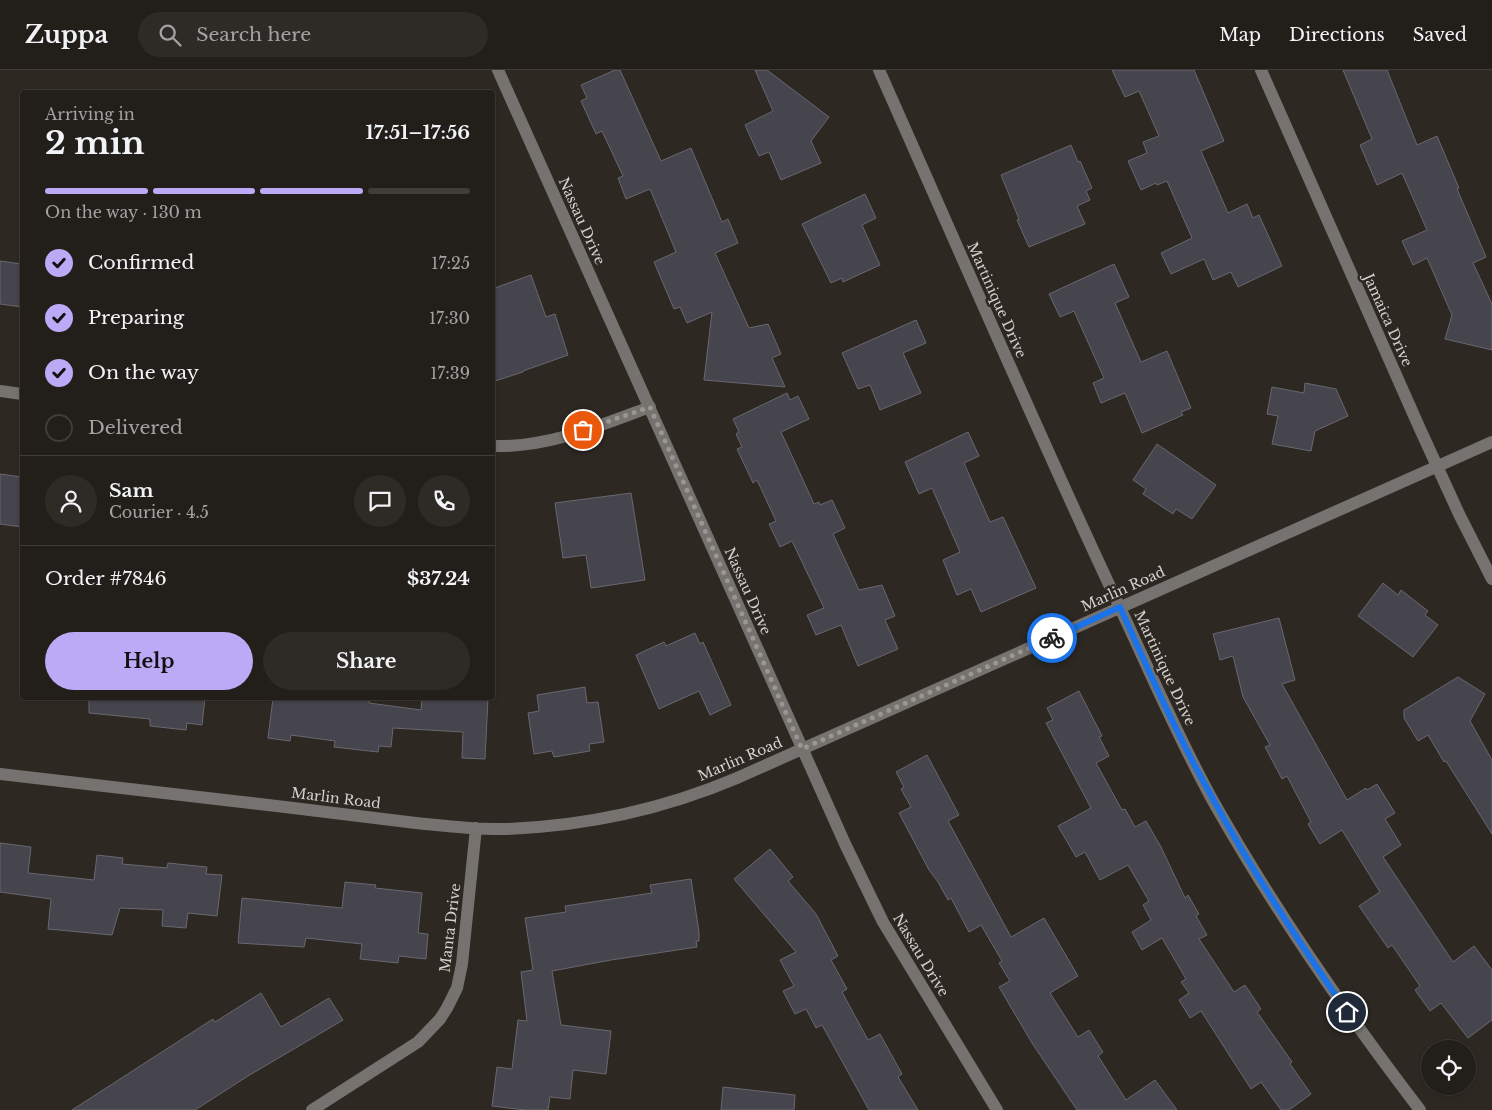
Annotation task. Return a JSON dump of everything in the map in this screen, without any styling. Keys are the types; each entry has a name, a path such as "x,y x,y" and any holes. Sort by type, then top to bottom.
{"street":[{"name":"Nassau Drive","path":"498,70 802,749 883,922 997,1110"},
{"name":"Martinique Drive","path":"879,70 1070,499 1184,744 1212,799 1232,834 1322,975 1355,1024 1420,1110"},
{"name":"Jamaica Drive","path":"1261,70 1437,466 1492,579"},
{"path":"0,392 20,394"},
{"path":"495,446 529,445 554,440 650,407"},
{"name":"Marlin Road","path":"0,774 476,828 505,829 570,823 641,810 716,787 1492,442"},
{"name":"Manta Drive","path":"312,1110 418,1042 430,1031 447,1008 456,988 462,964 476,828"}],"building":[{"path":"615,70 620,70 661,161 691,148 722,222 728,219 738,243 715,253 749,328 768,324 781,354 772,358 785,387 704,380 712,312 687,323 680,307 674,309 654,262 676,252 650,189 626,199 618,178 623,176 602,131 596,134 581,101 587,98 581,85"},
{"path":"755,70 767,70 829,117 811,141 821,163 781,180 769,152 759,156 745,125 773,111"},
{"path":"1112,70 1194,70 1224,141 1201,151 1228,213 1247,204 1253,218 1259,215 1282,266 1238,287 1231,272 1213,280 1204,259 1171,274 1161,253 1192,238 1167,181 1157,185 1156,183 1141,190 1128,161 1147,153 1143,142 1159,136 1139,91 1125,97"},
{"path":"1343,70 1387,70 1417,145 1437,136 1486,257 1473,263 1492,304 1492,350 1445,339 1452,315 1427,258 1413,265 1402,241 1427,230 1402,173 1377,185 1360,145 1372,139"},
{"path":"1071,145 1092,188 1086,191 1090,200 1077,206 1085,224 1029,247 1001,175"},
{"path":"865,194 876,218 862,225 880,265 843,282 842,278 831,283 802,224"},
{"path":"0,261 20,264 20,307 0,304"},
{"path":"1114,264 1129,297 1115,303 1141,362 1167,351 1191,408 1181,412 1183,415 1142,433 1125,393 1101,403 1093,383 1104,378 1074,311 1060,317 1049,294"},
{"path":"531,275 546,317 555,314 568,355 495,381 495,288"},
{"path":"916,320 926,343 903,353 921,393 880,410 870,385 858,389 842,353"},
{"path":"1305,383 1336,389 1348,416 1315,431 1311,451 1272,444 1278,416 1267,414 1272,387 1304,393"},
{"path":"787,393 790,400 798,396 809,419 781,432 814,504 819,502 820,505 832,500 845,528 833,534 859,590 882,585 895,616 885,620 898,649 858,666 841,625 816,635 807,615 824,608 792,541 780,547 769,524 776,521 757,480 753,483 737,449 742,447 736,434 739,432 733,419"},
{"path":"968,432 979,456 964,463 990,522 1003,517 1036,588 981,612 971,589 957,595 943,560 960,552 932,488 919,494 905,462"},
{"path":"1157,444 1216,485 1192,519 1176,509 1173,514 1143,494 1146,489 1133,480"},
{"path":"0,474 20,477 20,527 0,524"},
{"path":"631,493 645,580 591,588 586,555 563,558 555,503"},
{"path":"1383,583 1398,595 1401,590 1428,611 1425,615 1438,625 1413,657 1358,616"},
{"path":"1279,618 1295,680 1282,684 1347,800 1366,788 1367,790 1377,784 1395,813 1385,819 1401,845 1383,857 1453,962 1474,946 1492,970 1492,1020 1468,1038 1441,1003 1430,1011 1415,990 1420,986 1392,945 1388,948 1359,906 1380,892 1342,830 1320,844 1308,824 1311,822 1287,776 1282,779 1265,747 1270,745 1243,697 1233,656 1220,660 1213,634"},
{"path":"695,633 700,644 703,642 731,705 710,715 699,691 659,709 636,655 664,642 666,646"},
{"path":"1458,677 1485,694 1470,721 1492,760 1492,834 1428,735 1418,741 1404,718 1404,710"},
{"path":"585,687 587,703 598,702 604,742 589,744 590,751 554,757 552,751 534,754 528,713 539,711 537,695"},
{"path":"1079,691 1102,736 1099,737 1109,756 1096,763 1122,810 1125,809 1135,827 1146,821 1161,847 1185,898 1188,895 1199,914 1196,916 1207,935 1199,939 1234,992 1245,985 1261,1009 1257,1012 1292,1062 1290,1064 1311,1094 1289,1110 1281,1110 1261,1082 1251,1089 1201,1011 1190,1018 1179,1000 1189,993 1181,982 1186,979 1162,938 1142,950 1132,932 1151,920 1143,905 1149,901 1128,865 1100,880 1085,852 1076,857 1058,826 1091,808 1046,723 1053,720 1047,708"},
{"path":"89,700 205,700 202,725 187,723 186,730 150,726 150,719 89,713"},
{"path":"273,700 370,700 369,703 421,710 422,700 488,700 485,759 462,758 463,732 393,728 391,747 379,746 378,752 334,747 335,741 291,735 290,741 268,738"},
{"path":"927,755 959,815 948,821 1011,937 1044,918 1078,976 1050,993 1078,1037 1089,1030 1103,1052 1098,1056 1126,1100 1155,1080 1177,1110 1077,1110 1032,1043 999,987 1010,981 999,963 1002,961 981,925 969,932 951,898 948,900 929,870 899,813 911,807 901,789 904,787 896,772"},
{"path":"0,843 31,847 28,873 94,880 97,855 123,858 122,864 167,868 168,863 207,867 206,874 222,875 217,916 188,913 186,928 162,926 163,910 120,908 112,935 48,929 51,899 0,892"},
{"path":"770,849 793,877 788,881 816,914 838,956 831,960 847,989 842,992 868,1040 880,1034 902,1074 898,1077 918,1110 869,1110 822,1025 816,1028 806,1009 795,1014 783,991 794,986 780,960 796,952 734,879"},
{"path":"691,879 699,932 699,941 696,941 697,947 552,971 561,1025 611,1031 606,1074 573,1070 570,1099 550,1097 548,1110 525,1110 492,1106 497,1067 512,1069 518,1020 527,1021 521,972 533,970 525,918 566,912 565,906 652,893 650,885"},
{"path":"345,882 376,885 375,888 422,893 418,933 428,934 426,959 399,956 398,963 360,959 362,944 306,938 304,947 238,943 242,898 342,908"},
{"path":"261,993 281,1027 329,998 343,1020 248,1076 195,1110 72,1110 213,1019 215,1022"},
{"path":"723,1087 795,1095 794,1110 721,1110"}],"way so far":[{"path":"583,430 650,407 802,749 1052,638"}],"route":[{"path":"1052,638 1120,607 1212,799 1303,947 1347,1012"}]}
